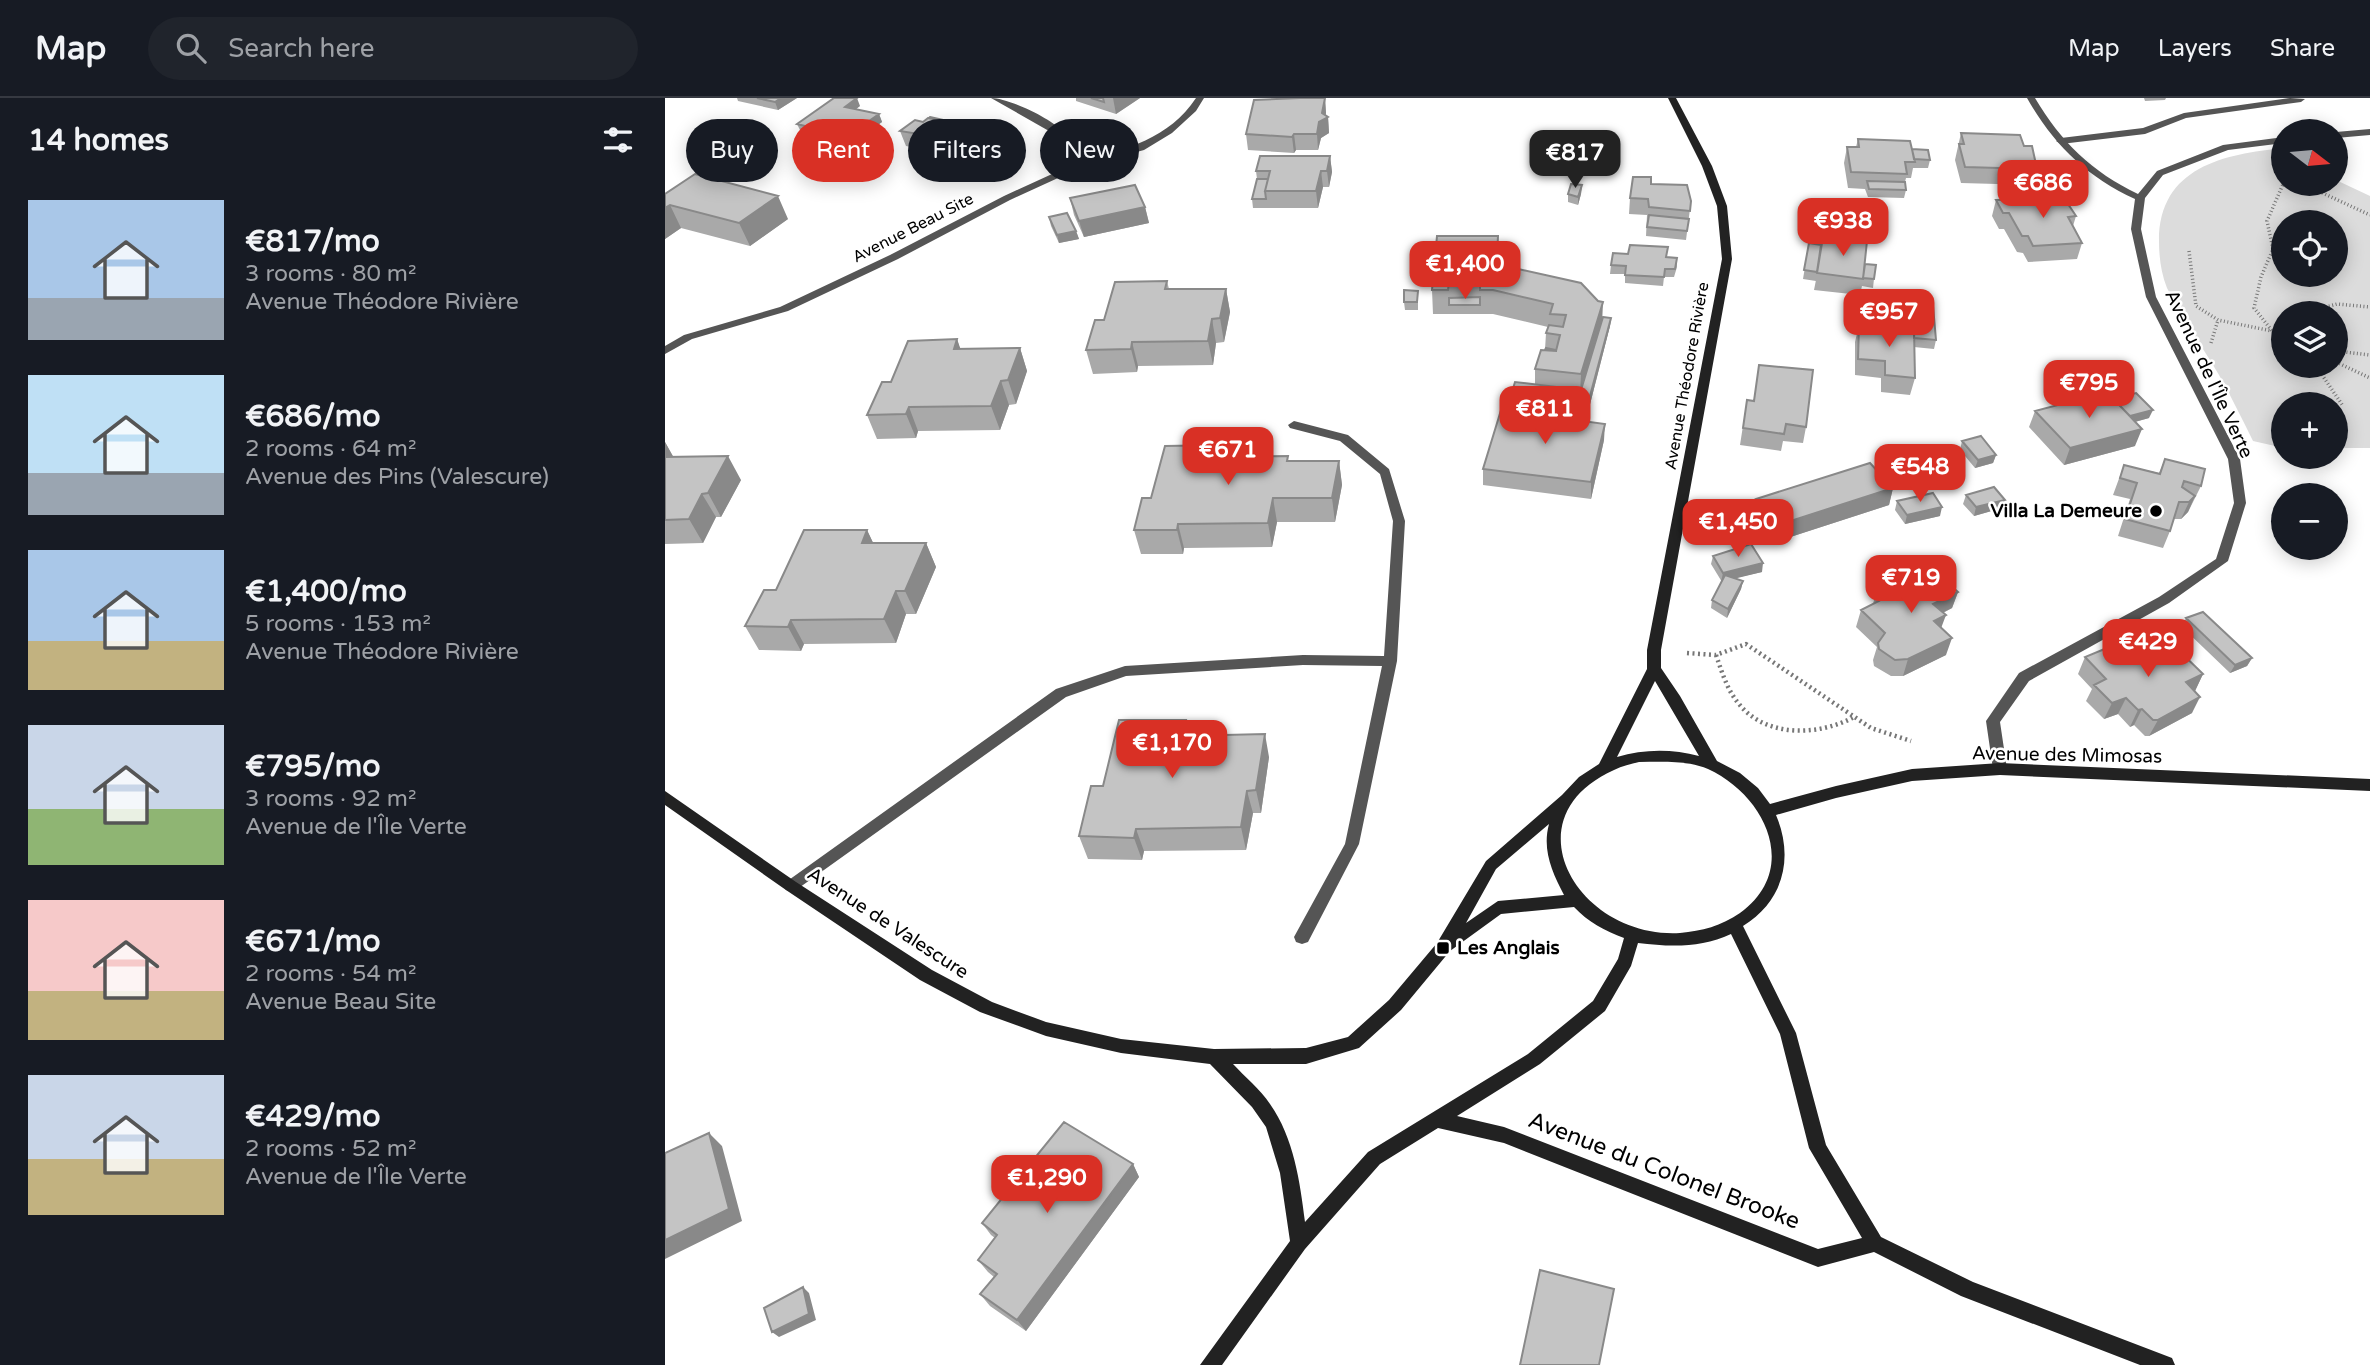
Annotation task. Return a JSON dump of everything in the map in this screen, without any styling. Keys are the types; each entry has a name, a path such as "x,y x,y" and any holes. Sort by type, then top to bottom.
{"main road":[{"name":"Avenue Théodore Rivière","path":"1605,767 1654,669 1654,650 1727,259 1722,206 1707,166 1672,98"},
{"path":"1654,669 1712,765"},
{"path":"1639,756 1676,756 1712,765 1735,777 1753,792 1768,811 1780,842 1778,873 1763,903 1735,926 1704,938 1669,941 1633,935 1601,921 1576,900 1560,875 1553,849 1555,824 1566,800 1583,781 1605,767 1639,756"},
{"name":"Avenue des Mimosas","path":"1768,811 1912,775 2000,769 2370,785"},
{"name":"Avenue de Valescure","path":"665,796 791,886 926,975 986,1007 1045,1030 1121,1046 1214,1057 1306,1056 1353,1043 1395,1005 1443,948 1491,864 1566,800"},
{"name":"Avenue de Valescure","path":"1443,948 1499,908 1576,900"},
{"path":"1735,926 1788,1033 1818,1148 1875,1243 1968,1289 2165,1365"},
{"path":"1210,1365 1299,1243 1374,1158 1534,1059 1599,1006 1625,961 1633,935"},
{"path":"1214,1057 1265,1109 1281,1144 1291,1186 1299,1243"},
{"name":"Avenue du Colonel Brooke","path":"1434,1119 1504,1135 1818,1258 1875,1243"}],"street":[{"path":"995,98 1040,121"},
{"name":"Avenue Beau Site","path":"1139,149 1169,131 1193,109 1200,98"},
{"path":"2031,98 2044,122 2085,169 2140,198 2160,173 2226,147 2271,142"},
{"path":"2061,141 2145,131 2184,116 2301,99"},
{"path":"2349,134 2370,132"},
{"name":"Avenue Beau Site","path":"665,351 688,337 784,309 1042,182"},
{"name":"Avenue de l'Île Verte","path":"2000,769 1993,721 2024,677 2164,600 2222,561 2240,503 2234,459 2151,297 2136,229 2140,198"},
{"path":"1294,425 1344,438 1385,472 1399,520 1390,661 1352,844 1302,937"},
{"path":"791,886 1061,693 1125,671 1303,660 1390,661"}],"path":[{"path":"2271,329 2254,308 2257,286 2273,249 2267,221 2278,196"},
{"path":"2329,196 2370,215"},
{"path":"2189,251 2196,306 2218,320 2271,332"},
{"path":"2348,305 2370,307"},
{"path":"2209,349 2218,320"},
{"path":"2348,352 2370,355"},
{"path":"2348,368 2370,378"},
{"path":"1654,650 1716,655 1746,644 1871,728 1923,745"},
{"path":"1716,655 1728,689 1740,707 1778,729 1831,728 1854,717"}],"shaded area":[{"path":"2271,150 2271,196 2349,196 2349,186 2370,196 2370,448 2348,448 2348,392 2271,392 2271,445 2253,441 2219,375 2167,288 2159,241 2162,216 2170,196 2183,181 2199,169 2239,155"}],"building":[{"path":"757,98 781,98 775,102"},
{"path":"834,98 857,98 845,107 879,114 872,119 804,119"},
{"path":"1325,98 1322,113 1328,117 1319,122 1317,134 1294,134 1292,137 1246,134 1254,100"},
{"path":"1961,133 2020,135 2024,146 2032,146 2037,169 1965,167 1959,144 1964,144"},
{"path":"1858,139 1910,141 1915,162 1905,162 1907,174 1851,172 1847,147 1859,147"},
{"path":"1912,149 1928,150 1930,160 1914,159"},
{"path":"1260,156 1330,156 1327,171 1321,171 1316,191 1265,191 1270,171 1256,171"},
{"path":"1633,177 1651,177 1651,184 1687,185 1691,201 1690,211 1649,207 1648,199 1630,198"},
{"path":"1257,179 1268,179 1266,199 1252,199"},
{"path":"686,180 725,182 778,196 739,223 670,205 665,208 665,194"},
{"path":"1867,181 1905,182 1906,190 1869,189"},
{"path":"1571,184 1582,185 1578,197 1568,194"},
{"path":"1135,185 1145,207 1079,221 1070,198"},
{"path":"2064,198 2076,216 2068,217 2082,243 2033,246 2028,236 2022,236 2009,213 2003,213 1996,200"},
{"path":"1067,213 1076,231 1057,235 1049,217"},
{"path":"1649,215 1689,219 1687,231 1647,227"},
{"path":"1437,236 1498,236 1497,258 1509,261 1505,266 1581,283 1598,301 1603,302 1581,374 1535,369 1541,350 1556,351 1560,335 1546,333 1549,325 1563,327 1566,315 1550,314 1553,304 1493,290 1480,290 1480,282 1449,282 1448,290 1432,290"},
{"path":"1823,237 1867,241 1863,279 1817,273"},
{"path":"1809,243 1821,245 1817,272 1804,270"},
{"path":"1630,245 1668,247 1666,257 1677,258 1675,269 1665,269 1664,277 1625,275 1626,266 1611,265 1613,253 1628,254"},
{"path":"1865,264 1876,265 1874,279 1863,278"},
{"path":"1167,281 1165,289 1226,289 1220,318 1212,319 1208,341 1132,342 1131,349 1086,350 1095,320 1104,320 1115,282"},
{"path":"1404,290 1418,291 1417,302 1404,302"},
{"path":"1480,297 1480,305 1449,305 1449,298"},
{"path":"1933,306 1936,340 1914,338 1908,308"},
{"path":"1603,317 1611,318 1587,407 1509,402 1515,382 1581,390"},
{"path":"1859,325 1914,330 1915,378 1885,375 1885,361 1858,359"},
{"path":"957,339 954,349 1020,348 1008,380 1001,381 991,406 909,407 906,414 867,415 882,382 891,382 908,341"},
{"path":"1759,365 1813,370 1806,427 1786,424 1784,434 1743,428 1747,400 1754,401"},
{"path":"2107,392 2142,429 2070,448 2035,411"},
{"path":"2136,393 2153,410 2130,416 2113,399"},
{"path":"1501,410 1605,424 1591,482 1483,469"},
{"path":"1981,436 1996,455 1978,460 1962,441"},
{"path":"1223,445 1222,457 1288,456 1287,461 1339,461 1332,498 1273,498 1268,523 1178,524 1177,530 1134,530 1142,498 1151,498 1165,446"},
{"path":"728,456 708,493 702,494 689,519 665,520 665,457"},
{"name":"Villa La Demeure","path":"2165,459 2205,469 2201,486 2184,481 2182,487 2195,496 2189,502 2179,502 2170,531 2125,519 2137,483 2120,478 2124,465 2160,474"},
{"path":"1870,463 1893,488 1778,525 1756,499"},
{"path":"1994,487 2005,500 1976,507 1966,495"},
{"path":"1933,493 1942,507 1907,515 1897,501"},
{"path":"804,530 867,530 862,543 926,543 905,591 896,591 884,619 791,620 788,627 745,626 764,590 776,590"},
{"path":"1751,544 1763,563 1723,573 1713,556"},
{"path":"1932,569 1958,592 1933,604 1946,615 1934,621 1952,638 1908,659 1895,660 1879,649 1878,643 1885,633 1861,610 1879,601 1875,596 1901,583 1899,577 1912,570 1919,574"},
{"path":"1725,575 1743,581 1728,609 1712,600"},
{"path":"2203,612 2252,658 2235,665 2186,618"},
{"path":"2168,640 2203,674 2186,682 2200,697 2158,720 2153,720 2126,698 2112,703 2094,685 2106,679 2085,657 2107,648 2118,658"},
{"path":"1119,720 1186,720 1183,736 1265,734 1256,790 1247,791 1241,827 1136,829 1134,838 1079,836 1091,786 1103,786"},
{"path":"1064,1122 1133,1164 1017,1320 980,1294 997,1274 978,1260 997,1235 982,1223"},
{"path":"709,1133 729,1209 665,1240 665,1153"},
{"path":"1540,1270 1614,1289 1599,1365 1520,1365"},
{"path":"803,1287 809,1314 772,1332 764,1308"}],"place":[{"name":"Villa La Demeure","path":"2156,511"},
{"name":"Les Anglais","path":"1443,948"}]}
